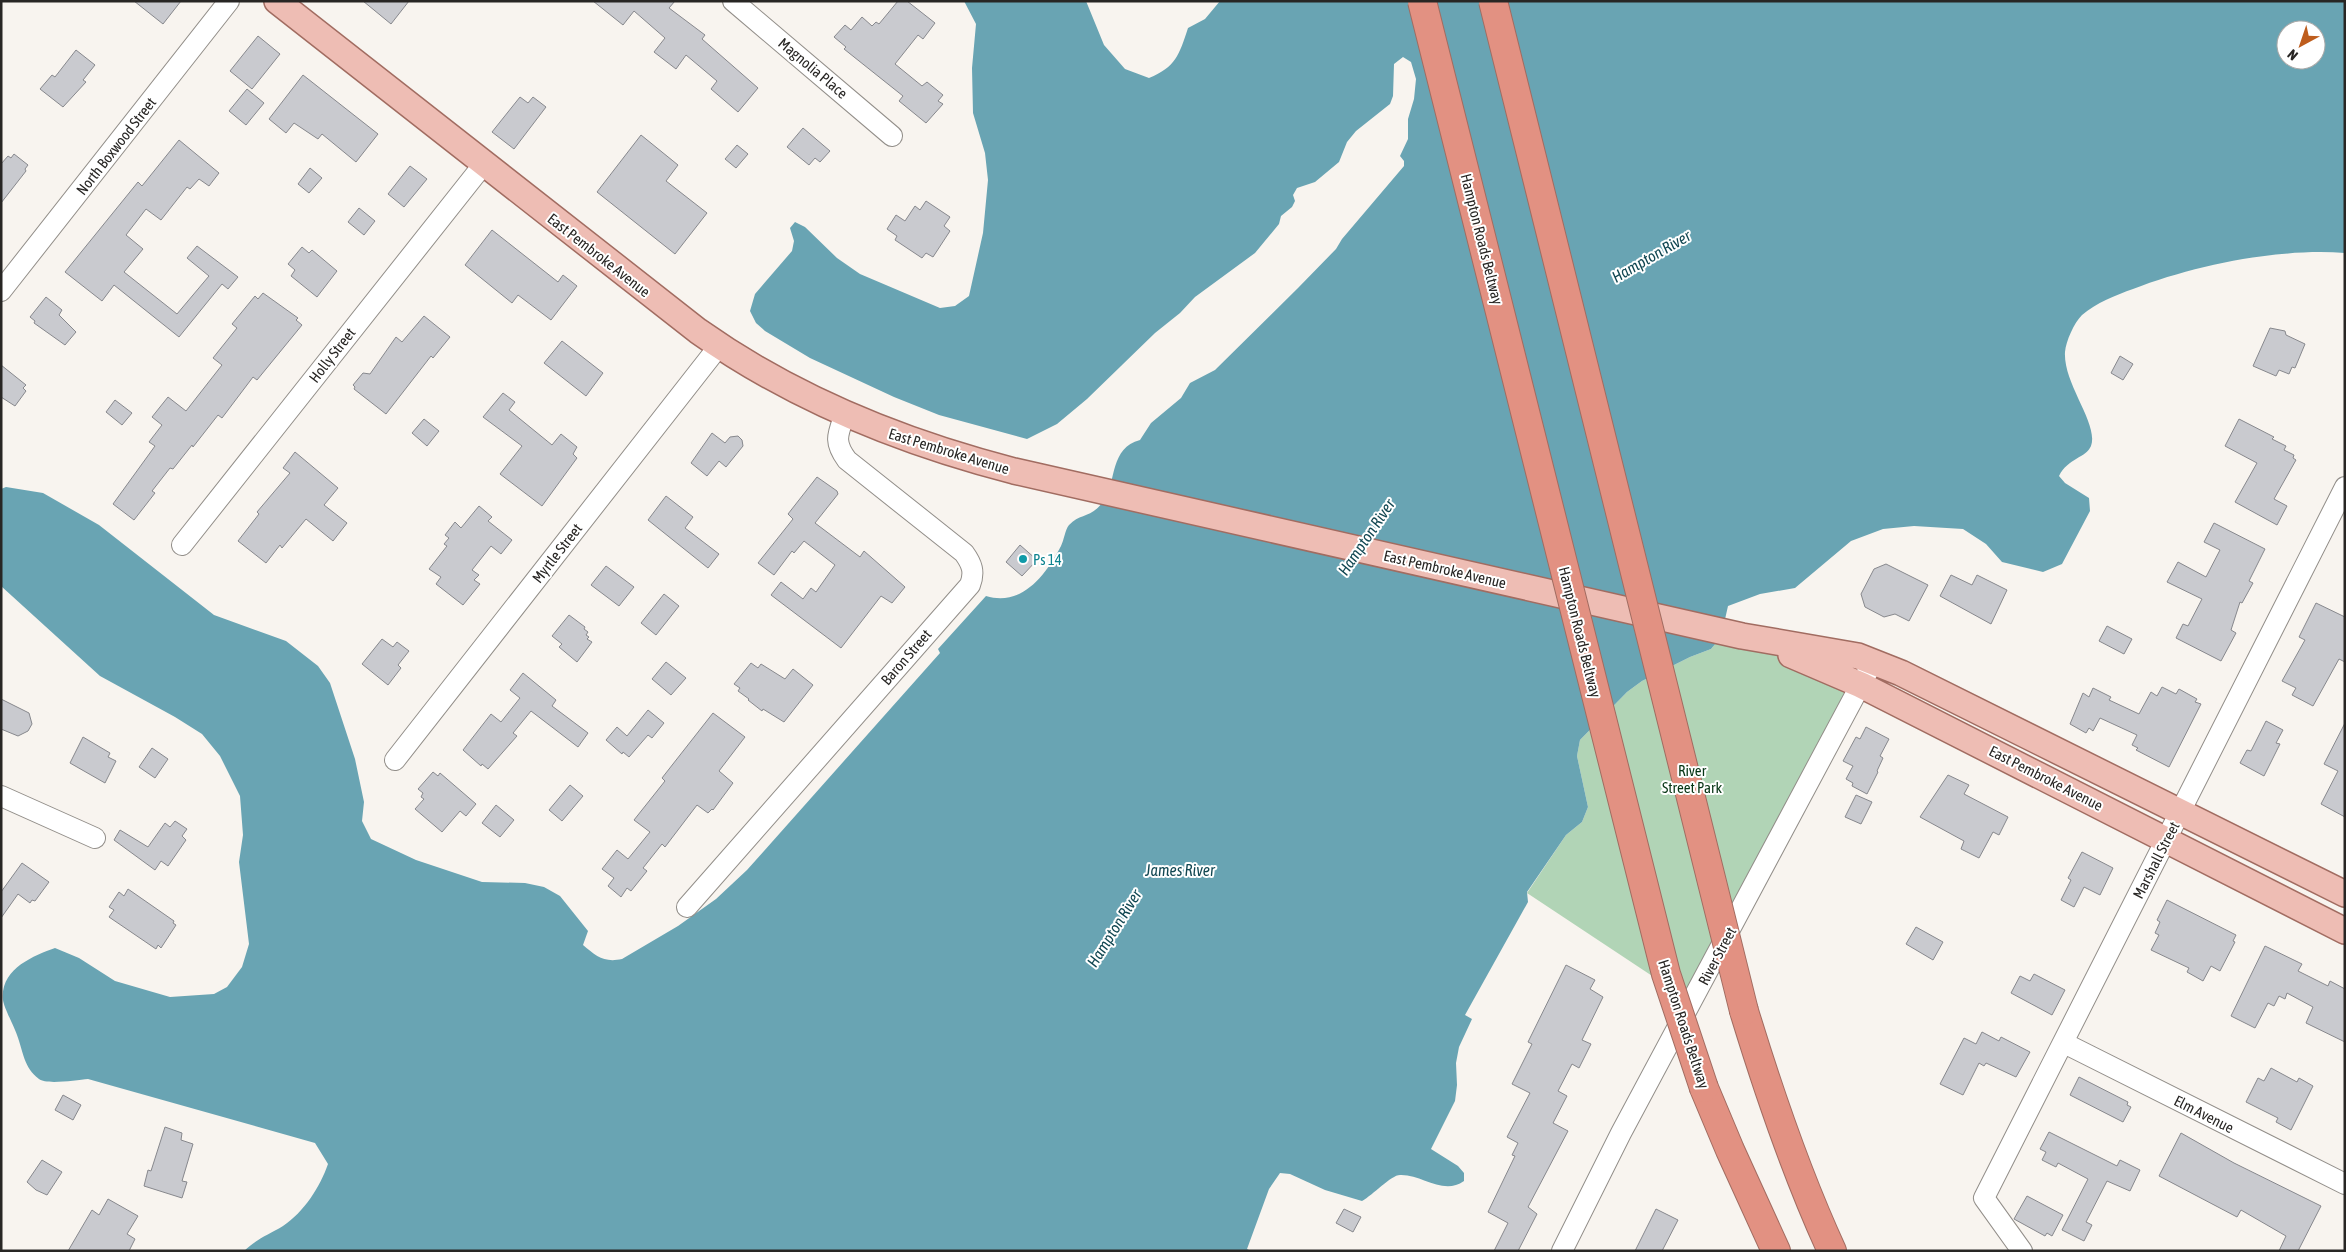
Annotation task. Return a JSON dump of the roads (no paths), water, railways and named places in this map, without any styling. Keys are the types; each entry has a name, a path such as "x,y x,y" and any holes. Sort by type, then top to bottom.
{"highway":[{"name":"Hampton Roads Beltway","path":"1422,1 1666,974 1704,1088 1776,1251"},
{"path":"1493,1 1744,1011 1778,1120 1799,1178 1832,1251"}],"main road":[{"name":"East Pembroke Avenue","path":"277,1 483,165 719,346 770,377 845,414 935,449 1014,471 1742,636 1873,661 1910,677 2345,894"},
{"name":"East Pembroke Avenue","path":"1742,636 1861,685 2345,931"}],"street":[{"name":"North Boxwood Street","path":"1,291 230,1"},
{"name":"Magnolia Place","path":"733,1 892,136"},
{"name":"Holly Street","path":"182,545 483,165"},
{"name":"Myrtle Street","path":"395,760 719,346"},
{"name":"Baron Street","path":"687,907 970,585 973,578 973,571 964,553 847,460 840,450 837,438 845,414"},
{"name":"Marshall Street","path":"2022,1251 1984,1198 2345,487"},
{"name":"River Street","path":"1562,1251 1621,1133 1873,661"},
{"path":"1,796 95,838"},
{"name":"Elm Avenue","path":"2064,1043 2345,1184"}],"water":[{"name":"James River","path":"964,1 1086,1 1104,45 1125,69 1149,78 1171,64 1179,53 1188,28 1205,19 1220,1 2345,1 2345,253 2292,253 2237,260 2210,266 2157,280 2120,294 2100,303 2082,315 2071,332 2065,352 2069,377 2090,427 2091,446 2089,450 2067,465 2059,476 2065,483 2089,498 2090,511 2062,564 2043,572 2002,562 1986,544 1963,529 1914,526 1883,529 1851,541 1795,588 1760,594 1728,606 1721,637 1711,649 1690,657 1642,681 1627,692 1580,740 1577,756 1588,807 1582,822 1566,835 1527,892 1528,902 1465,1015 1472,1019 1459,1047 1456,1063 1457,1085 1455,1101 1431,1149 1458,1166 1464,1173 1464,1181 1456,1185 1440,1185 1400,1175 1392,1178 1362,1201 1325,1190 1290,1174 1280,1173 1269,1189 1247,1249 1251,1251 244,1251 291,1220 310,1198 321,1181 328,1164 315,1143 88,1079 62,1082 43,1081 34,1075 27,1064 3,1000 3,989 12,972 28,960 55,948 79,958 115,981 170,997 214,994 227,987 242,967 249,944 239,862 243,835 240,796 220,756 202,734 100,676 1,586 1,489 6,487 43,493 99,525 214,615 286,641 318,666 330,683 355,759 364,802 362,821 371,839 416,860 482,882 525,883 544,887 560,896 588,931 583,945 601,958 610,960 622,959 678,926 716,899 747,870 940,653 938,649 986,596 1011,597 1022,593 1040,577 1055,557 1069,525 1078,518 1091,513 1105,499 1115,466 1123,450 1130,444 1140,440 1151,423 1181,398 1190,383 1215,370 1336,249 1342,239 1404,166 1404,161 1400,156 1408,139 1408,119 1414,99 1416,79 1411,62 1403,57 1394,64 1393,96 1390,104 1356,131 1347,142 1339,162 1315,182 1297,188 1293,195 1295,201 1292,207 1281,216 1279,224 1255,253 1195,297 1087,399 1057,424 1027,439 939,415 894,397 810,358 765,331 756,323 750,311 755,294 792,251 794,241 790,228 795,222 805,227 837,258 860,274 940,308 955,306 969,296 983,233 988,180 985,153 973,113 972,68 976,24"}],"place":[{"name":"Ps 14","path":"1023,559"}],"water label":[{"name":"Hampton River","path":"1651,256"},
{"name":"Hampton River","path":"1366,537"},
{"name":"Hampton River","path":"1114,928"}],"park label":[{"name":"River Street Park","path":"1692,778"}]}
